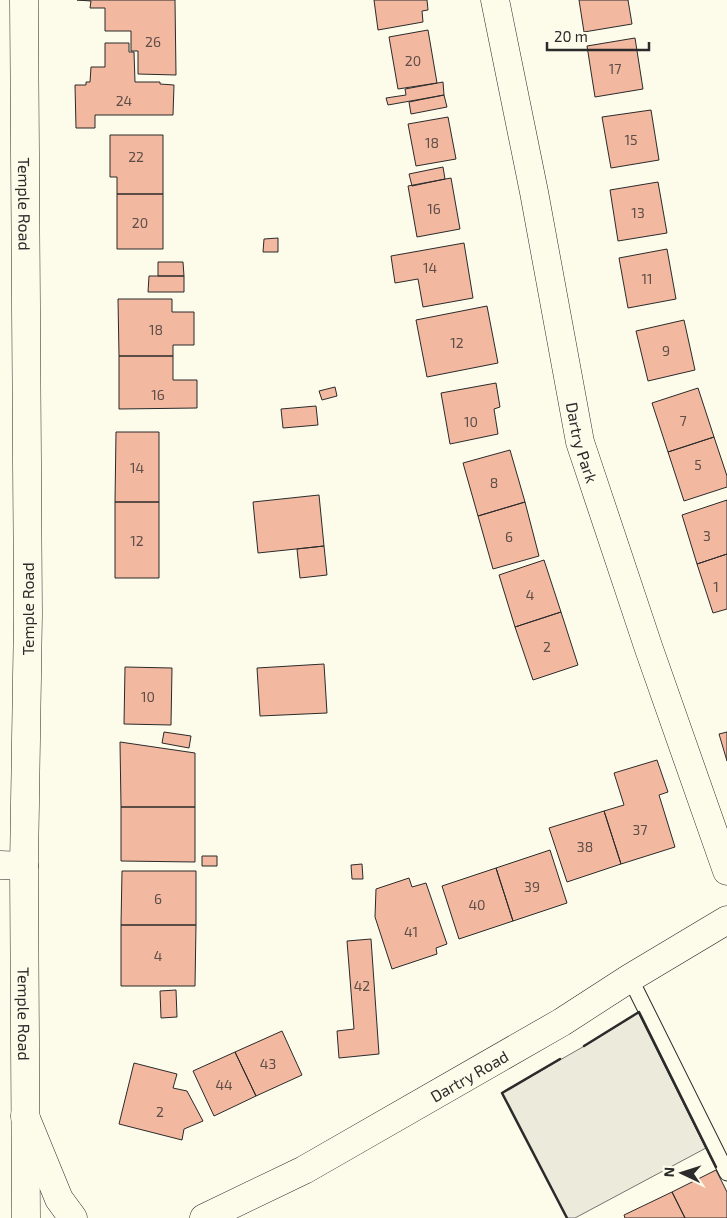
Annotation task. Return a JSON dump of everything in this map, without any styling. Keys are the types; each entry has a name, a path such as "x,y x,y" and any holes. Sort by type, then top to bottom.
{"street":[{"name":"Temple Road","path":"24,0 28,604 12,865 25,1116 26,1218"},
{"name":"Dartry Park","path":"495,0 534,192 580,442 649,648 727,871"},
{"name":"Dartry Road","path":"204,1218 304,1170 562,1022 630,978 727,920"},
{"path":"25,1116 59,1200 73,1218"}],"lane":[{"path":"630,978 727,1173"}],"shaded area":[{"path":"639,1012 706,1148 575,1218 567,1218 502,1093 588,1044"}],"building":[{"path":"77,0 175,0 176,75 138,74 138,51 131,51 131,31 105,31 105,8 90,8 91,1"},
{"path":"374,0 427,0 428,10 422,11 423,22 378,30"},
{"path":"579,0 628,0 632,24 584,32"},
{"path":"428,30 437,83 398,89 389,37"},
{"path":"635,38 643,89 595,97 587,46"},
{"path":"105,43 129,43 129,52 134,52 135,82 160,82 160,84 174,85 173,115 95,115 95,128 76,128 75,85 86,85 86,82 90,82 91,67 105,67"},
{"path":"443,82 444,95 388,105 386,98 406,95 405,89"},
{"path":"444,95 447,107 411,114 409,102"},
{"path":"651,110 659,160 611,168 602,117"},
{"path":"448,117 456,159 416,166 408,124"},
{"path":"110,135 163,135 163,194 117,194 117,177 110,177"},
{"path":"443,167 445,179 412,186 409,174"},
{"path":"451,178 460,229 417,237 408,186"},
{"path":"658,182 667,233 618,241 610,190"},
{"path":"117,194 163,194 163,249 117,249"},
{"path":"278,238 278,252 263,252 264,239"},
{"path":"464,243 473,298 423,307 418,279 395,283 391,256"},
{"path":"667,249 676,299 628,308 619,258"},
{"path":"158,262 183,262 184,276 158,276"},
{"path":"149,276 184,276 184,292 148,292"},
{"path":"118,299 172,299 172,312 194,312 194,345 173,345 173,356 119,356"},
{"path":"487,306 498,363 427,377 416,320"},
{"path":"684,320 695,370 648,381 636,331"},
{"path":"119,356 173,356 173,380 197,380 197,408 119,409"},
{"path":"496,383 500,407 494,409 498,434 450,444 441,393"},
{"path":"335,387 337,396 322,400 319,391"},
{"path":"698,388 714,437 668,452 652,403"},
{"path":"316,406 318,425 283,428 281,409"},
{"path":"116,432 159,432 159,502 115,502"},
{"path":"714,437 727,476 727,487 684,501 668,452"},
{"path":"510,450 525,502 478,516 463,463"},
{"path":"319,495 324,546 258,553 253,502"},
{"path":"727,500 727,554 697,564 682,515"},
{"path":"115,502 159,502 159,578 115,578"},
{"path":"525,502 539,556 493,569 478,516"},
{"path":"324,546 327,575 300,578 297,549"},
{"path":"727,554 727,609 713,613 697,564"},
{"path":"544,560 561,612 515,627 499,575"},
{"path":"561,612 578,665 533,680 515,627"},
{"path":"324,664 327,713 260,716 257,668"},
{"path":"125,667 172,668 171,725 124,724"},
{"path":"164,732 191,736 189,748 162,743"},
{"path":"727,732 727,761 719,734"},
{"path":"120,742 195,753 195,807 121,807"},
{"path":"657,760 668,792 659,795 675,847 621,864 604,811 624,805 614,773"},
{"path":"121,807 195,807 195,862 121,861"},
{"path":"604,811 621,864 567,882 549,828"},
{"path":"550,850 567,903 513,921 496,868"},
{"path":"202,856 217,856 217,866 202,866"},
{"path":"362,864 363,879 352,879 351,865"},
{"path":"496,868 513,921 459,939 442,886"},
{"path":"122,871 196,871 196,925 121,925"},
{"path":"409,878 412,887 426,883 447,944 436,948 437,954 392,969 375,917 376,889"},
{"path":"121,925 196,925 195,986 121,986"},
{"path":"371,939 379,1054 339,1058 337,1031 354,1029 347,941"},
{"path":"176,990 177,1017 161,1018 160,991"},
{"path":"282,1031 302,1075 256,1096 235,1052"},
{"path":"235,1052 256,1096 214,1116 193,1071"},
{"path":"134,1063 177,1074 173,1088 187,1091 203,1121 184,1129 182,1140 119,1124"},
{"path":"716,1170 727,1192 727,1218 685,1218 672,1192"},
{"path":"672,1192 685,1218 625,1218 624,1215"}],"wall":[{"path":"584,1046 639,1012 716,1167"},
{"path":"560,1059 502,1093 567,1218"}]}
